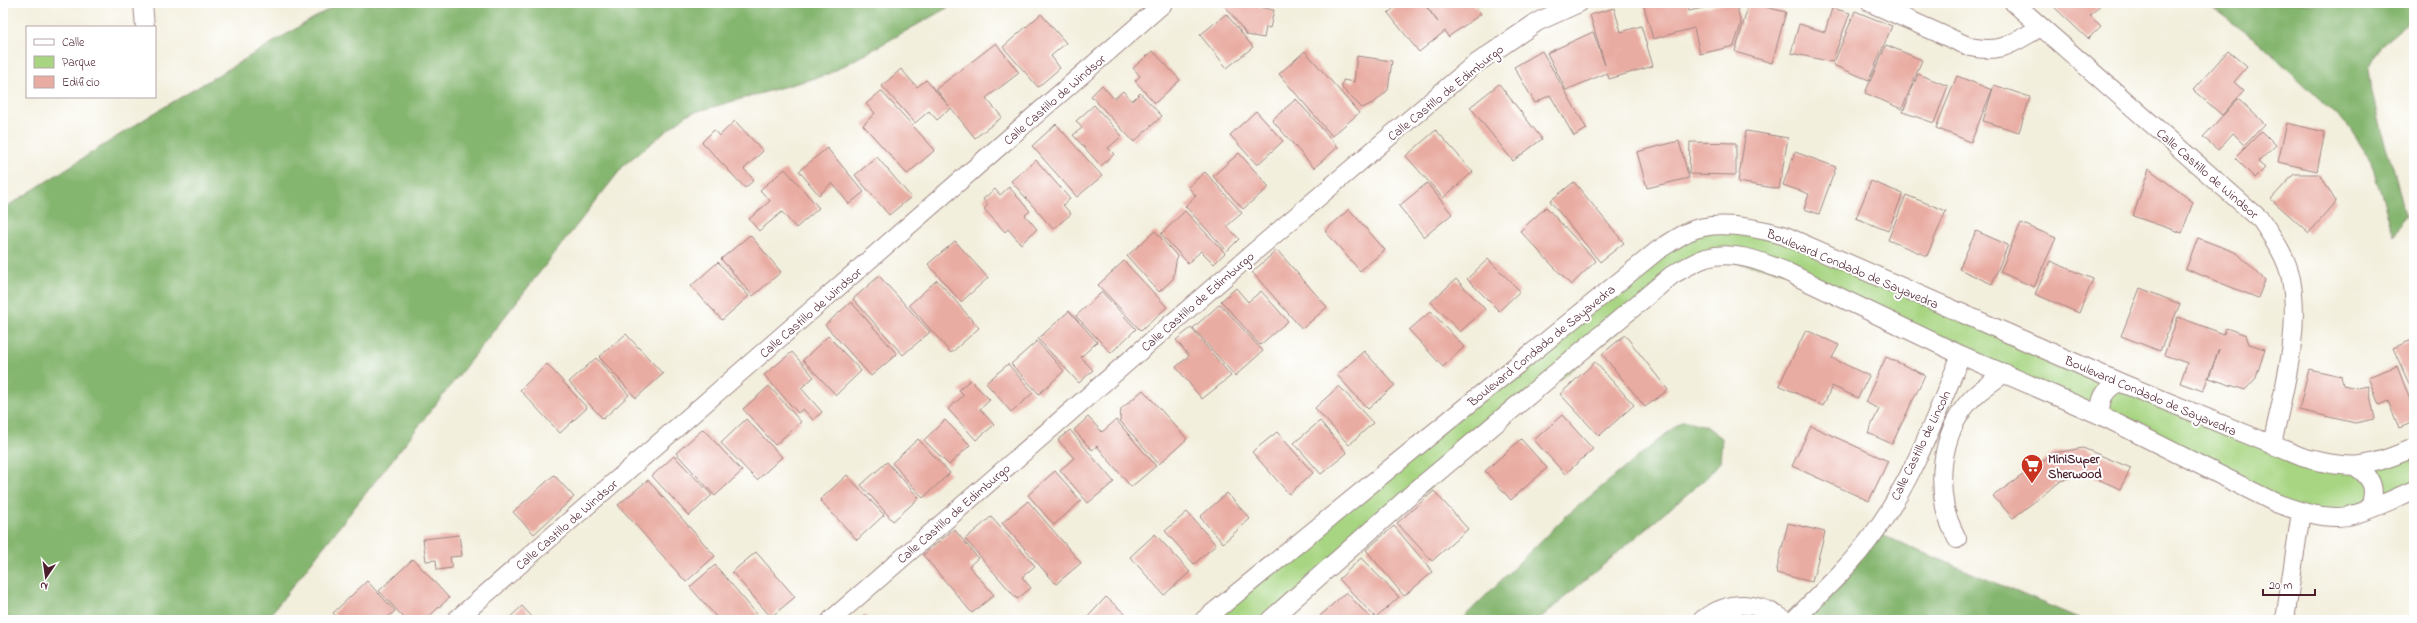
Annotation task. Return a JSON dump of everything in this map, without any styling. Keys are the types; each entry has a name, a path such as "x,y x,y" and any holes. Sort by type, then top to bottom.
{"street":[{"path":"143,3 145,26"},
{"name":"Calle Castillo de Windsor","path":"456,620 1164,3"},
{"name":"Calle Castillo de Edimburgo","path":"831,620 1241,263 1471,67 1537,22 1579,3"},
{"path":"1871,3 1970,47 1986,50 2002,49 2041,27"},
{"name":"Calle Castillo de Windsor","path":"2014,3 2261,220 2279,246 2291,278 2295,315 2290,355 2272,445"},
{"name":"Boulevard Condado de Sayavedra","path":"1206,619 1658,250 1689,231 1719,226 1751,226 1783,235 2119,382 2272,445 2324,463 2356,467 2375,463 2414,448"},
{"path":"1270,620 1413,493 1672,274 1706,258 1730,255 1760,261 1961,355 2100,415 2276,503 2302,512 2329,516 2348,516 2414,490"},
{"name":"Calle Castillo de Lincoln","path":"1794,620 1845,570 1875,532 1907,478 1961,355"},
{"path":"1957,539 1945,510 1941,478 1945,446 1958,417 1979,392 2005,373"},
{"path":"2100,415 2100,404 2103,393 2119,382"},
{"path":"2356,467 2366,474 2373,484 2374,497 2369,508"},
{"path":"2285,620 2302,512"},
{"path":"1702,620 1722,609 1739,605 1756,605 1785,620"}],"green space":[{"path":"339,3 956,3 829,74 688,114 625,164 266,620 3,620 3,209 151,115"},
{"path":"2206,3 2414,3 2414,18 2381,45 2369,68 2372,92 2381,131 2395,174 2405,214 2394,236 2370,159 2348,126 2260,43"},
{"path":"1751,226 2325,463 2414,448 2414,490 2369,508 2301,512 1785,271 1706,258 1270,620 1204,620 1689,231"},
{"path":"1683,420 1706,426 1722,438 1720,462 1705,479 1538,620 1461,620 1565,517"},
{"path":"1875,532 2083,620 1794,620"}],"building":[{"path":"1223,3 1260,3 1259,7 1274,10 1270,28 1266,27 1264,38 1247,35"},
{"path":"1400,3 1423,3 1438,22 1424,3 1473,3 1481,14 1448,37 1445,31 1419,52 1388,13"},
{"path":"1643,3 1687,3 1689,11 1726,3 1736,3 1741,24 1734,46 1700,54 1694,28 1653,39"},
{"path":"1749,3 1786,12 1772,63 1735,52"},
{"path":"2058,3 2102,3 2090,16 2101,26 2088,39 2054,7"},
{"path":"1614,8 1621,32 1641,26 1653,66 1609,79 1607,73 1566,90 1547,53 1593,32 1605,65 1590,15"},
{"path":"1832,8 1850,13 1832,62 1791,53 1799,24 1825,32"},
{"path":"1855,11 1892,26 1869,80 1833,65"},
{"path":"1041,14 1066,43 1051,56 1060,68 1038,87 1003,47"},
{"path":"1226,14 1253,47 1227,68 1200,35"},
{"path":"996,43 1019,73 986,98 1002,117 975,138 951,108 937,120 929,111 915,123 882,86 901,69 917,87 926,80 949,106 936,89"},
{"path":"1886,45 1922,60 1902,109 1865,93"},
{"path":"1153,51 1180,80 1155,103 1135,81 1140,76 1133,68"},
{"path":"1305,51 1359,113 1332,136 1279,74"},
{"path":"1542,51 1587,129 1574,136 1550,95 1535,103 1514,67"},
{"path":"2228,51 2247,67 2234,82 2244,91 2222,115 2193,90"},
{"path":"1357,56 1392,61 1388,90 1375,102 1362,108 1342,88 1343,80 1354,82"},
{"path":"1918,74 1948,86 1934,123 1903,112"},
{"path":"1957,76 1992,90 1971,142 1936,128"},
{"path":"1499,84 1542,139 1513,161 1470,107"},
{"path":"1102,85 1114,99 1123,91 1132,101 1140,93 1162,116 1134,142 1091,96"},
{"path":"1994,85 2030,97 2019,132 1983,121"},
{"path":"881,91 935,150 907,174 863,125 875,113 866,104"},
{"path":"1296,99 1338,147 1314,168 1272,120"},
{"path":"2238,99 2265,124 2245,145 2233,133 2218,150 2203,137"},
{"path":"1094,105 1122,136 1108,148 1114,154 1101,166 1073,135 1082,128 1076,121"},
{"path":"1256,111 1283,141 1257,165 1230,135"},
{"path":"735,121 763,151 744,169 754,180 745,188 702,142 714,130 719,136"},
{"path":"2287,123 2325,132 2317,171 2278,162"},
{"path":"1056,124 1102,176 1077,197 1032,146"},
{"path":"1436,130 1473,172 1443,198 1406,156"},
{"path":"1746,131 1788,138 1779,189 1738,182"},
{"path":"2262,131 2276,145 2258,162 2265,168 2255,178 2235,158"},
{"path":"1679,141 1689,178 1647,188 1637,152"},
{"path":"1690,142 1736,143 1736,175 1689,174"},
{"path":"827,148 864,192 849,204 832,183 819,195 799,171"},
{"path":"1795,152 1836,167 1819,214 1804,209 1809,194 1783,185"},
{"path":"1239,153 1269,187 1243,209 1213,176"},
{"path":"877,157 911,197 889,215 855,175"},
{"path":"1036,160 1070,199 1063,205 1071,214 1053,229 1011,181"},
{"path":"785,169 819,208 796,228 782,212 759,231 749,219 770,201 760,190"},
{"path":"2149,169 2193,202 2182,233 2133,216"},
{"path":"1205,172 1242,213 1227,226 1239,239 1227,251 1185,206 1196,196 1188,187"},
{"path":"2294,174 2320,174 2336,202 2309,233 2271,199"},
{"path":"1871,181 1903,194 1888,231 1856,218"},
{"path":"1574,182 1624,243 1600,262 1550,201"},
{"path":"1427,183 1452,214 1424,237 1399,206"},
{"path":"1009,187 1030,211 1025,215 1037,229 1021,244 1008,229 1005,232 984,209 988,205 983,199 995,189 1000,195"},
{"path":"1906,195 1946,211 1927,256 1888,240"},
{"path":"1546,207 1596,261 1571,285 1520,231"},
{"path":"1349,209 1385,250 1360,271 1325,231"},
{"path":"1185,211 1225,253 1214,264 1201,251 1188,263 1161,234"},
{"path":"2021,223 2056,238 2034,287 2000,272"},
{"path":"1155,231 1177,256 1173,279 1159,292 1127,256"},
{"path":"1976,231 2008,245 1992,284 1959,269"},
{"path":"750,235 781,272 753,296 721,259"},
{"path":"2198,238 2237,253 2265,280 2258,298 2186,269"},
{"path":"955,241 988,278 961,302 928,264"},
{"path":"1277,250 1327,307 1302,329 1252,272"},
{"path":"1488,259 1520,291 1499,311 1467,279"},
{"path":"1124,261 1167,307 1141,331 1098,285"},
{"path":"2050,261 2093,279 2079,313 2035,294"},
{"path":"718,262 749,296 722,320 691,286"},
{"path":"879,276 930,332 903,355 853,299"},
{"path":"1456,279 1485,309 1460,332 1431,302"},
{"path":"937,280 979,328 951,353 909,305"},
{"path":"1236,288 1248,302 1261,291 1288,321 1260,345 1221,301"},
{"path":"2140,288 2180,304 2160,351 2121,336"},
{"path":"1102,292 1136,329 1111,353 1076,316"},
{"path":"851,302 897,354 871,376 825,325"},
{"path":"1220,304 1263,351 1235,376 1193,328"},
{"path":"1069,311 1097,342 1081,357 1093,370 1079,383 1038,339"},
{"path":"1431,311 1464,347 1443,367 1409,330"},
{"path":"2178,317 2224,334 2226,328 2246,335 2249,344 2265,349 2256,378 2245,390 2209,378 2219,349 2203,391 2180,383 2187,363 2164,355"},
{"path":"1191,328 1231,376 1202,399 1176,367 1189,356 1176,340"},
{"path":"1806,330 1839,345 1832,358 1869,376 1858,398 1832,386 1823,406 1779,385"},
{"path":"626,334 663,374 636,398 599,357"},
{"path":"1625,335 1668,390 1645,407 1602,354"},
{"path":"828,336 861,371 836,395 803,360"},
{"path":"2414,339 2414,384 2410,386 2393,348"},
{"path":"1037,341 1064,371 1039,394 1011,364"},
{"path":"1364,351 1395,385 1368,409 1337,375"},
{"path":"792,352 814,377 801,388 822,412 813,420 803,409 798,413 764,375"},
{"path":"1886,357 1925,375 1892,444 1868,433 1879,409 1865,402"},
{"path":"596,358 629,395 603,419 569,382"},
{"path":"1595,362 1634,405 1599,436 1560,394"},
{"path":"547,364 587,408 560,433 520,390"},
{"path":"1008,364 1033,393 1011,412 986,383"},
{"path":"2397,366 2414,410 2414,422 2399,428 2388,401 2379,405 2368,377"},
{"path":"2309,369 2341,376 2343,385 2357,388 2368,386 2375,419 2355,423 2299,410"},
{"path":"970,380 990,400 980,409 994,425 976,440 948,409 964,395 959,390"},
{"path":"769,386 801,422 775,445 743,409"},
{"path":"1339,386 1373,423 1349,445 1315,408"},
{"path":"1143,390 1187,439 1159,464 1120,421 1121,409"},
{"path":"1562,415 1593,449 1565,474 1534,440"},
{"path":"1088,417 1102,432 1116,420 1156,466 1131,487 1097,446 1092,450 1074,430"},
{"path":"746,419 782,457 757,480 721,443"},
{"path":"945,420 970,445 949,465 924,440"},
{"path":"1320,421 1347,453 1321,474 1294,443"},
{"path":"1811,426 1888,461 1869,501 1792,466"},
{"path":"703,429 742,471 715,496 676,453"},
{"path":"1070,430 1114,482 1088,503 1060,470 1074,458 1058,440"},
{"path":"1277,432 1313,473 1289,494 1252,452"},
{"path":"918,439 950,473 923,498 892,463"},
{"path":"1521,439 1547,468 1511,500 1485,471"},
{"name":"MiniSuper Sherwood","path":"2083,448 2131,468 2120,489 2084,473 2061,481 2013,518 1993,496 2054,453"},
{"path":"674,456 712,495 689,516 652,476"},
{"path":"887,462 919,498 893,521 861,485"},
{"path":"1055,471 1081,501 1054,525 1028,495"},
{"path":"554,475 574,497 534,534 513,512"},
{"path":"847,475 884,515 857,540 820,500"},
{"path":"648,480 715,556 686,582 618,505"},
{"path":"1434,491 1468,529 1432,561 1397,523"},
{"path":"1227,493 1250,519 1223,543 1200,517"},
{"path":"1028,501 1081,563 1056,584 1002,523"},
{"path":"1187,512 1216,545 1194,564 1165,531"},
{"path":"991,517 1035,566 1022,577 1031,588 1017,599 965,539"},
{"path":"1788,523 1825,532 1812,582 1776,573"},
{"path":"1394,526 1433,572 1404,596 1366,550"},
{"path":"954,529 978,558 969,566 994,595 972,613 923,555"},
{"path":"1155,534 1190,572 1164,595 1130,557"},
{"path":"459,535 462,556 450,557 452,568 437,570 436,560 426,561 423,539"},
{"path":"756,552 795,597 771,617 732,572"},
{"path":"1361,558 1399,597 1376,618 1339,579"},
{"path":"413,559 449,598 425,620 406,620 379,591"},
{"path":"715,565 762,620 719,620 690,587"},
{"path":"367,581 395,611 385,620 339,620 333,613"},
{"path":"1346,592 1372,620 1322,620 1319,617"},
{"path":"1106,597 1132,620 1085,620"},
{"path":"522,606 535,620 507,620"},
{"path":"865,615 869,620 859,620"}],"place":[{"name":"MiniSuper Sherwood","path":"2032,484"}]}
